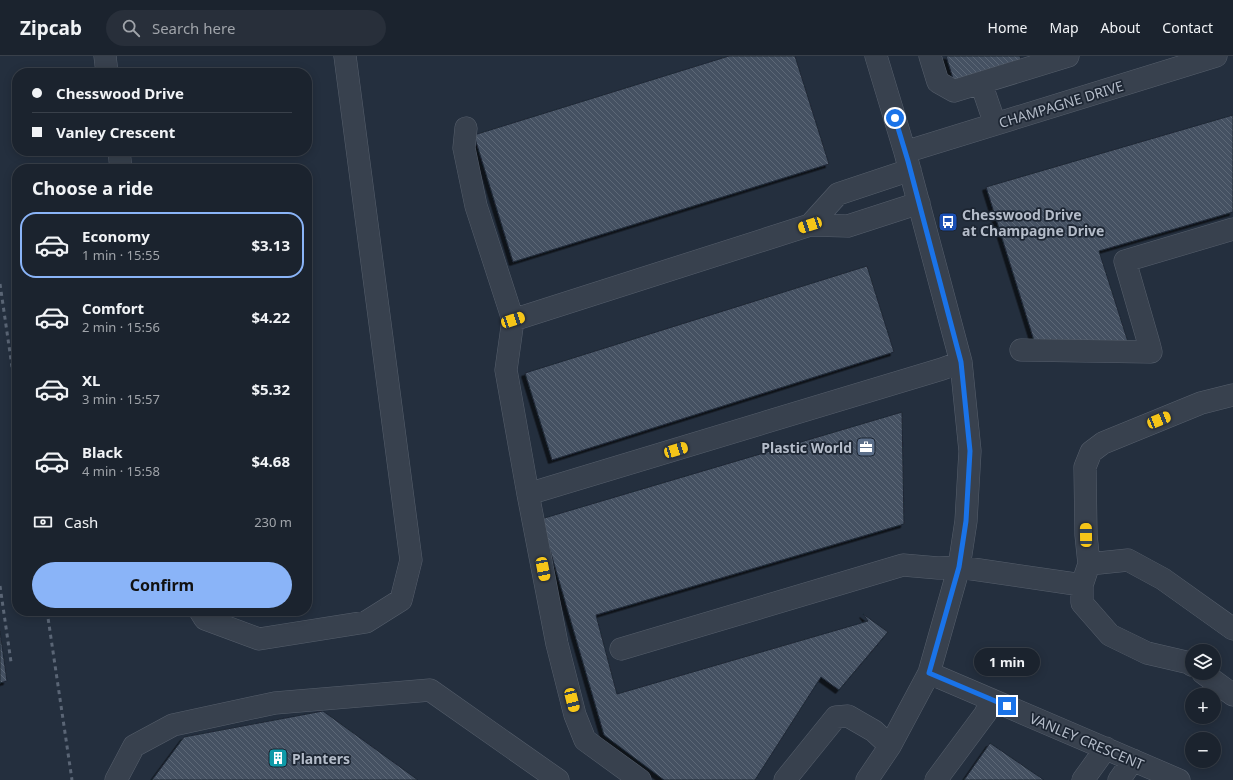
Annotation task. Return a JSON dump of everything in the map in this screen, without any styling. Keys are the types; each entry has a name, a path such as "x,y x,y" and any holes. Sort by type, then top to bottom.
{"street":[{"path":"105,56 106,68"},
{"path":"203,616 205,619 259,639 366,622 401,600 411,560 344,56"},
{"path":"866,780 890,746 929,673 959,567 966,521 970,451 961,362 919,203 876,56"},
{"path":"930,56 938,82 954,91 1068,56"},
{"name":"CHAMPAGNE DRIVE","path":"810,225 838,194 907,161 996,124 1216,56"},
{"path":"981,83 996,124"},
{"path":"466,128 464,148 476,206 513,320 506,370 528,494 558,644 575,715 585,740 640,780"},
{"path":"513,320 810,225 848,226 919,203"},
{"path":"1021,350 1151,352 1125,261 1233,229"},
{"path":"528,494 961,362"},
{"path":"1185,662 1147,653 1110,635 1082,603 1082,585 1090,564 1086,535 1085,468 1091,452 1103,442 1201,403 1233,395"},
{"path":"1090,564 1128,560 1163,579 1233,629"},
{"path":"621,649 903,565 938,568 959,567 1082,585"},
{"name":"VANLEY CRESCENT","path":"929,673 1179,780"},
{"path":"1213,680 1233,695"},
{"path":"116,780 134,746 173,725 275,703 430,690 558,780"},
{"path":"936,780 985,714 992,700"},
{"path":"785,780 836,717 848,716 874,731 890,746"},
{"path":"1083,780 1106,748"},
{"path":"1119,780 1133,760"}],"building":[{"path":"729,56 795,56 829,164 513,262 474,135"},
{"path":"946,56 1020,56 1023,66 956,88"},
{"path":"1233,115 1233,212 1099,251 1129,345 1036,347 986,187"},
{"path":"867,266 894,352 552,460 525,373"},
{"path":"902,412 904,524 596,615 617,694 868,621 863,614 888,632 839,690 821,677 755,780 664,780 604,735 541,519"},
{"path":"0,631 7,681 0,683"},
{"name":"Planters","path":"323,711 418,780 152,780 184,737"},
{"path":"990,743 1044,780 964,780"}],"railway":[{"path":"0,284 12,367"},
{"path":"0,586 11,662"},
{"path":"48,616 72,780"}],"place":[{"name":"Chesswood Drive at Champagne Drive","path":"948,222"},
{"name":"Plastic World","path":"866,447"},
{"name":"Planters","path":"278,758"}],"route":[{"path":"895,118 908,161 961,362 970,451 966,521 959,567 929,673 1007,706"}]}
